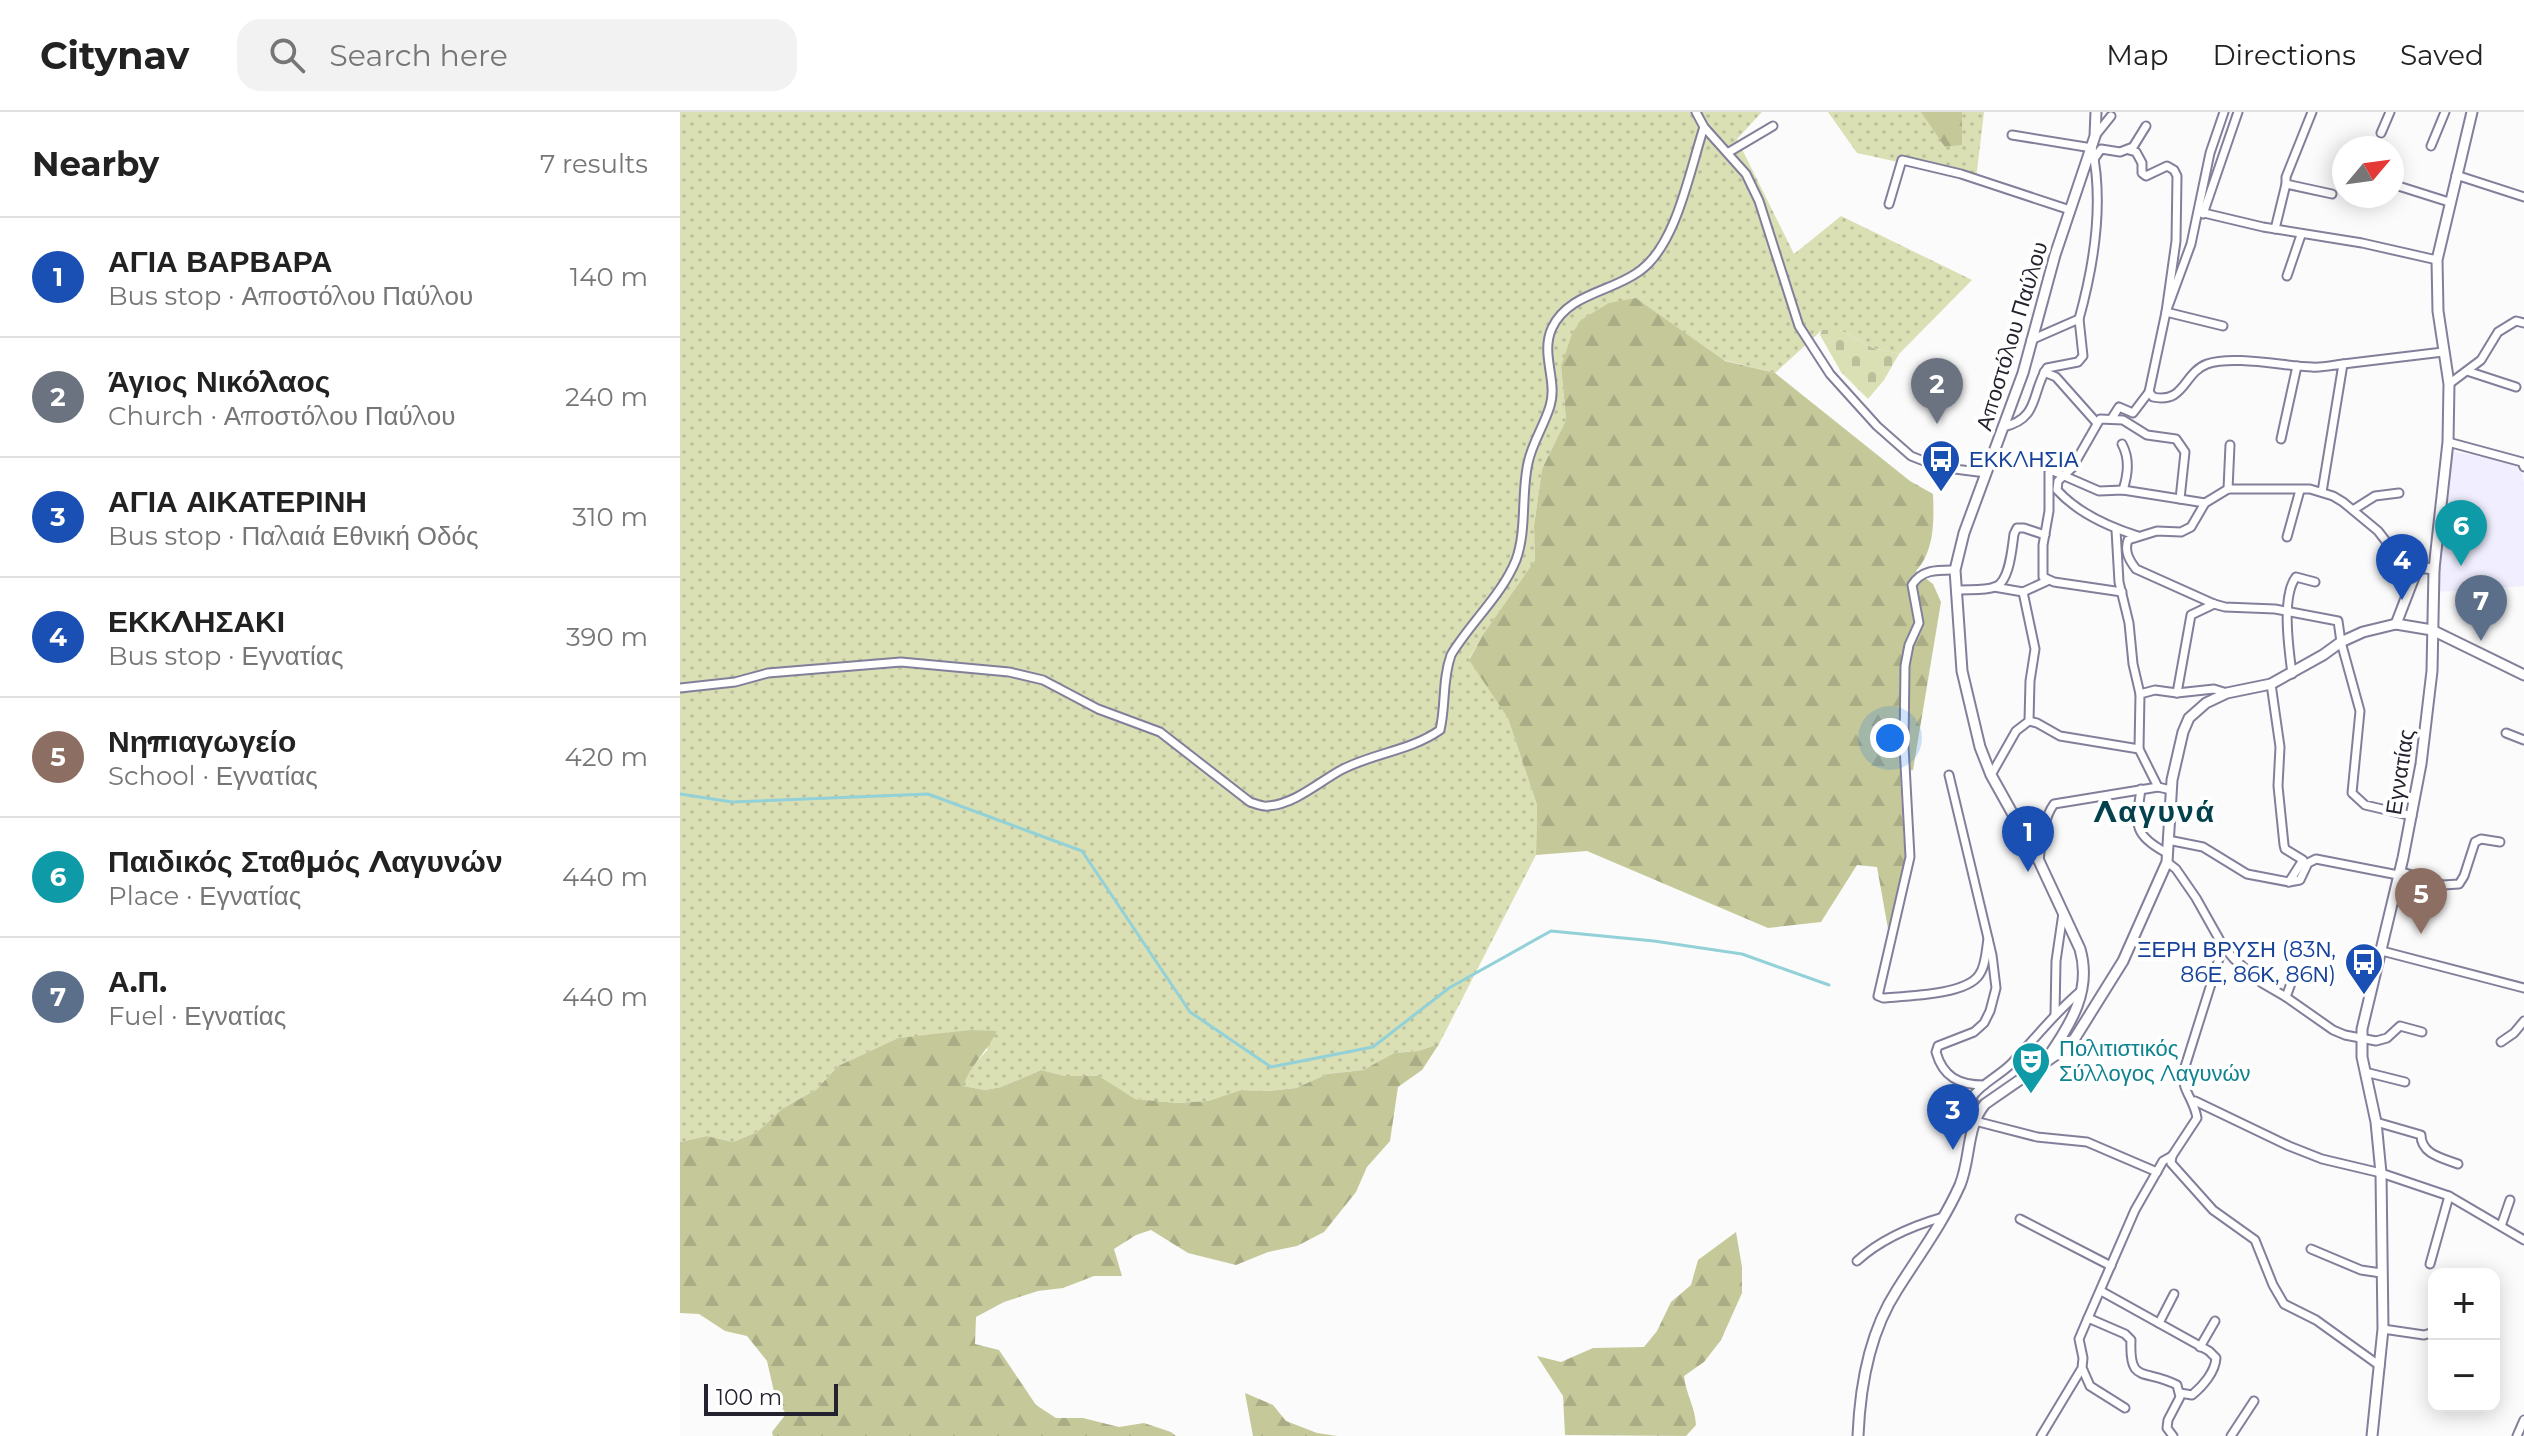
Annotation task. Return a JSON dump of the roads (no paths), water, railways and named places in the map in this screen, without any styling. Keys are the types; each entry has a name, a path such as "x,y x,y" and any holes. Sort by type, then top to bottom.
{"street":[{"path":"1696,112 1704,127 1746,174 1759,201 1799,326 1830,374 1877,426 1911,456 1939,467 1986,473"},
{"name":"Αποστόλου Παύλου","path":"2084,989 2084,964 2080,949 2039,861 1991,775 1980,747 1962,671 1955,570 1964,533 2003,427 2070,210 2089,161 2095,136 2096,112"},
{"path":"2166,312 2195,226 2210,153 2224,112"},
{"path":"2195,226 2204,213 2238,112"},
{"path":"2275,229 2286,177 2312,112"},
{"path":"2381,133 2390,112"},
{"path":"2431,146 2445,112"},
{"name":"Εγνατίας","path":"2372,1436 2383,1329 2381,1173 2376,1122 2361,1037 2412,816 2432,671 2434,569 2448,442 2449,384 2438,311 2437,260 2472,112"},
{"path":"2095,136 2111,116"},
{"path":"1729,152 1773,126"},
{"path":"2129,150 2138,142 2146,126"},
{"path":"680,688 735,682 768,673 901,662 1009,672 1043,680 1098,709 1160,732 1250,802 1267,806 1311,789 1363,760 1418,744 1440,730 1444,717 1446,670 1451,655 1506,579 1516,558 1528,463 1552,394 1547,347 1551,329 1571,304 1623,282 1656,256 1670,233 1704,127"},
{"path":"2012,135 2092,148"},
{"path":"2003,427 2018,422 2030,411 2047,368 2078,362 2083,356 2079,319 2094,238 2097,180 2089,161 2104,148 2136,152 2142,163 2142,173 2146,176 2167,166 2177,176 2176,241 2166,312 2149,392 2133,413"},
{"path":"1889,204 1902,160 1961,174 2070,210"},
{"path":"2456,175 2524,197"},
{"path":"2286,184 2332,194"},
{"path":"2404,188 2449,202"},
{"path":"2204,213 2437,260"},
{"path":"2287,276 2301,235"},
{"path":"2166,312 2223,326"},
{"path":"2031,340 2079,319"},
{"path":"2449,384 2481,360 2498,332 2516,321 2524,323"},
{"path":"2149,392 2160,399 2178,394 2197,369 2218,362 2316,367 2443,352"},
{"path":"2322,492 2343,364"},
{"path":"2281,439 2297,366"},
{"path":"2467,371 2516,387"},
{"path":"2044,372 2056,377 2096,422"},
{"path":"2112,418 2119,407 2140,415 2136,427"},
{"path":"2141,537 2116,530 2092,517 2063,497 2056,485 2085,448 2096,422 2104,418 2123,420 2147,435 2176,439 2185,452 2180,499"},
{"path":"2448,442 2523,463"},
{"path":"2122,444 2128,455 2123,490"},
{"path":"2228,489 2230,445"},
{"path":"2047,581 2041,569 2049,511 2049,472 2099,491 2123,490 2205,503"},
{"path":"2136,569 2130,562 2126,545 2128,540 2157,531 2181,532 2191,527 2205,503 2228,489 2300,490 2333,496 2378,531 2399,558 2418,567 2434,569"},
{"path":"2287,537 2300,490"},
{"path":"2353,510 2375,496 2399,493"},
{"path":"1994,587 2006,575 2017,528 2045,535"},
{"path":"2116,530 2122,592 2140,694 2139,749 2158,787"},
{"path":"2119,566 2136,569 2225,607 2275,609 2338,621 2360,711 2352,793 2365,805 2412,816"},
{"path":"2396,624 2418,567"},
{"path":"1955,570 1928,572 1918,577 1912,585 1919,623 1909,645 1905,666 1904,746 1910,857 1878,996 1941,992 1968,985 1982,971 1988,939"},
{"path":"2292,674 2287,612 2292,580 2300,576 2315,582"},
{"path":"1957,590 1994,587 2023,592 2047,581 2122,592"},
{"path":"2023,592 2035,649 2029,721"},
{"path":"2177,693 2191,615 2214,604"},
{"path":"1858,1436 1859,1404 1868,1355 1879,1323 1944,1217 1964,1172 1976,1118 1985,1104 2063,1050 2088,1021 2123,961 2166,857 2171,790 2180,744 2189,718 2206,703 2227,693 2271,684 2341,642 2363,632 2396,624 2432,630 2524,675"},
{"path":"2271,684 2280,747 2278,786 2285,849 2306,862 2322,859 2399,873 2443,885 2459,884 2475,842 2481,839 2500,842"},
{"path":"2140,694 2155,690 2177,693 2214,689 2227,693"},
{"path":"1991,775 2016,731 2029,721"},
{"path":"2029,721 2060,736 2139,749"},
{"path":"2506,733 2524,740"},
{"path":"1949,775 1988,939 1996,988 1984,1023 1974,1032 1938,1046 1936,1052 1943,1070 1951,1078 1965,1084 1984,1085"},
{"path":"2039,861 2042,835 2054,804 2141,789 2158,787 2171,790"},
{"path":"2141,789 2136,823 2140,833 2176,869 2223,946 2251,975 2345,1035 2376,1041 2387,1038 2400,1026 2422,1032"},
{"path":"2168,840 2203,847 2247,874 2289,882 2300,880 2306,862"},
{"path":"2055,1014 2056,961 2063,913"},
{"path":"2223,946 2185,1062 2182,1080 2185,1091 2195,1101 2322,1159 2381,1173 2449,1196 2524,1240"},
{"path":"2382,951 2524,988"},
{"path":"2286,997 2294,975"},
{"path":"2046,1060 2062,1037 2084,989"},
{"path":"1976,1118 1972,1097 2010,1066 2055,1014 2084,989"},
{"path":"2501,1042 2524,1021"},
{"path":"2365,1072 2405,1082"},
{"path":"2195,1101 2197,1118 2172,1156 2171,1163 2201,1198 2255,1240 2284,1304 2316,1320 2380,1366"},
{"path":"1976,1118 2037,1137 2087,1142 2157,1172"},
{"path":"2376,1122 2421,1135 2425,1150 2458,1164"},
{"path":"2125,1408 2090,1386 2084,1377 2079,1339 2128,1224 2163,1161 2172,1156"},
{"path":"2430,1264 2449,1196"},
{"path":"2501,1226 2510,1200"},
{"path":"1857,1261 1869,1250 1918,1224 1944,1217"},
{"path":"2020,1219 2111,1266"},
{"path":"2311,1249 2361,1270 2381,1273"},
{"path":"2101,1291 2216,1358 2216,1364 2202,1387 2192,1395 2180,1393"},
{"path":"2159,1323 2174,1294"},
{"path":"2088,1318 2092,1317 2131,1340 2132,1367 2177,1385 2180,1393 2167,1428 2173,1436"},
{"path":"2200,1347 2215,1321"},
{"path":"2383,1329 2415,1335 2428,1333"},
{"path":"2041,1436 2082,1368"},
{"path":"2231,1436 2254,1401"},
{"path":"2517,1436 2524,1420"}],"waterway":[{"path":"680,794 732,802 928,794 1082,851 1190,1012 1271,1067 1373,1047 1449,988 1551,931 1742,954 1829,985"}],"place":[{"name":"Άγιος Νικόλαος","path":"1937,424"},
{"name":"ΕΚΚΛΗΣΙΑ","path":"1941,493"},
{"name":"Παιδικός Σταθμός Λαγυνών","path":"2461,566"},
{"name":"ΕΚΚΛΗΣΑΚΙ","path":"2402,600"},
{"name":"Α.Π.","path":"2481,641"},
{"name":"ΑΓΙΑ ΒΑΡΒΑΡΑ","path":"2028,872"},
{"name":"Νηπιαγωγείο","path":"2421,934"},
{"name":"ΞΕΡΗ ΒΡΥΣΗ (83Ν, 86Ε, 86Κ, 86Ν)","path":"2364,996"},
{"name":"Πολιτιστικός Σύλλογος Λαγυνών","path":"2031,1095"},
{"name":"ΑΓΙΑ ΑΙΚΑΤΕΡΙΝΗ","path":"1953,1150"}],"district":[{"name":"Λαγυνά","path":"2155,811"}]}
